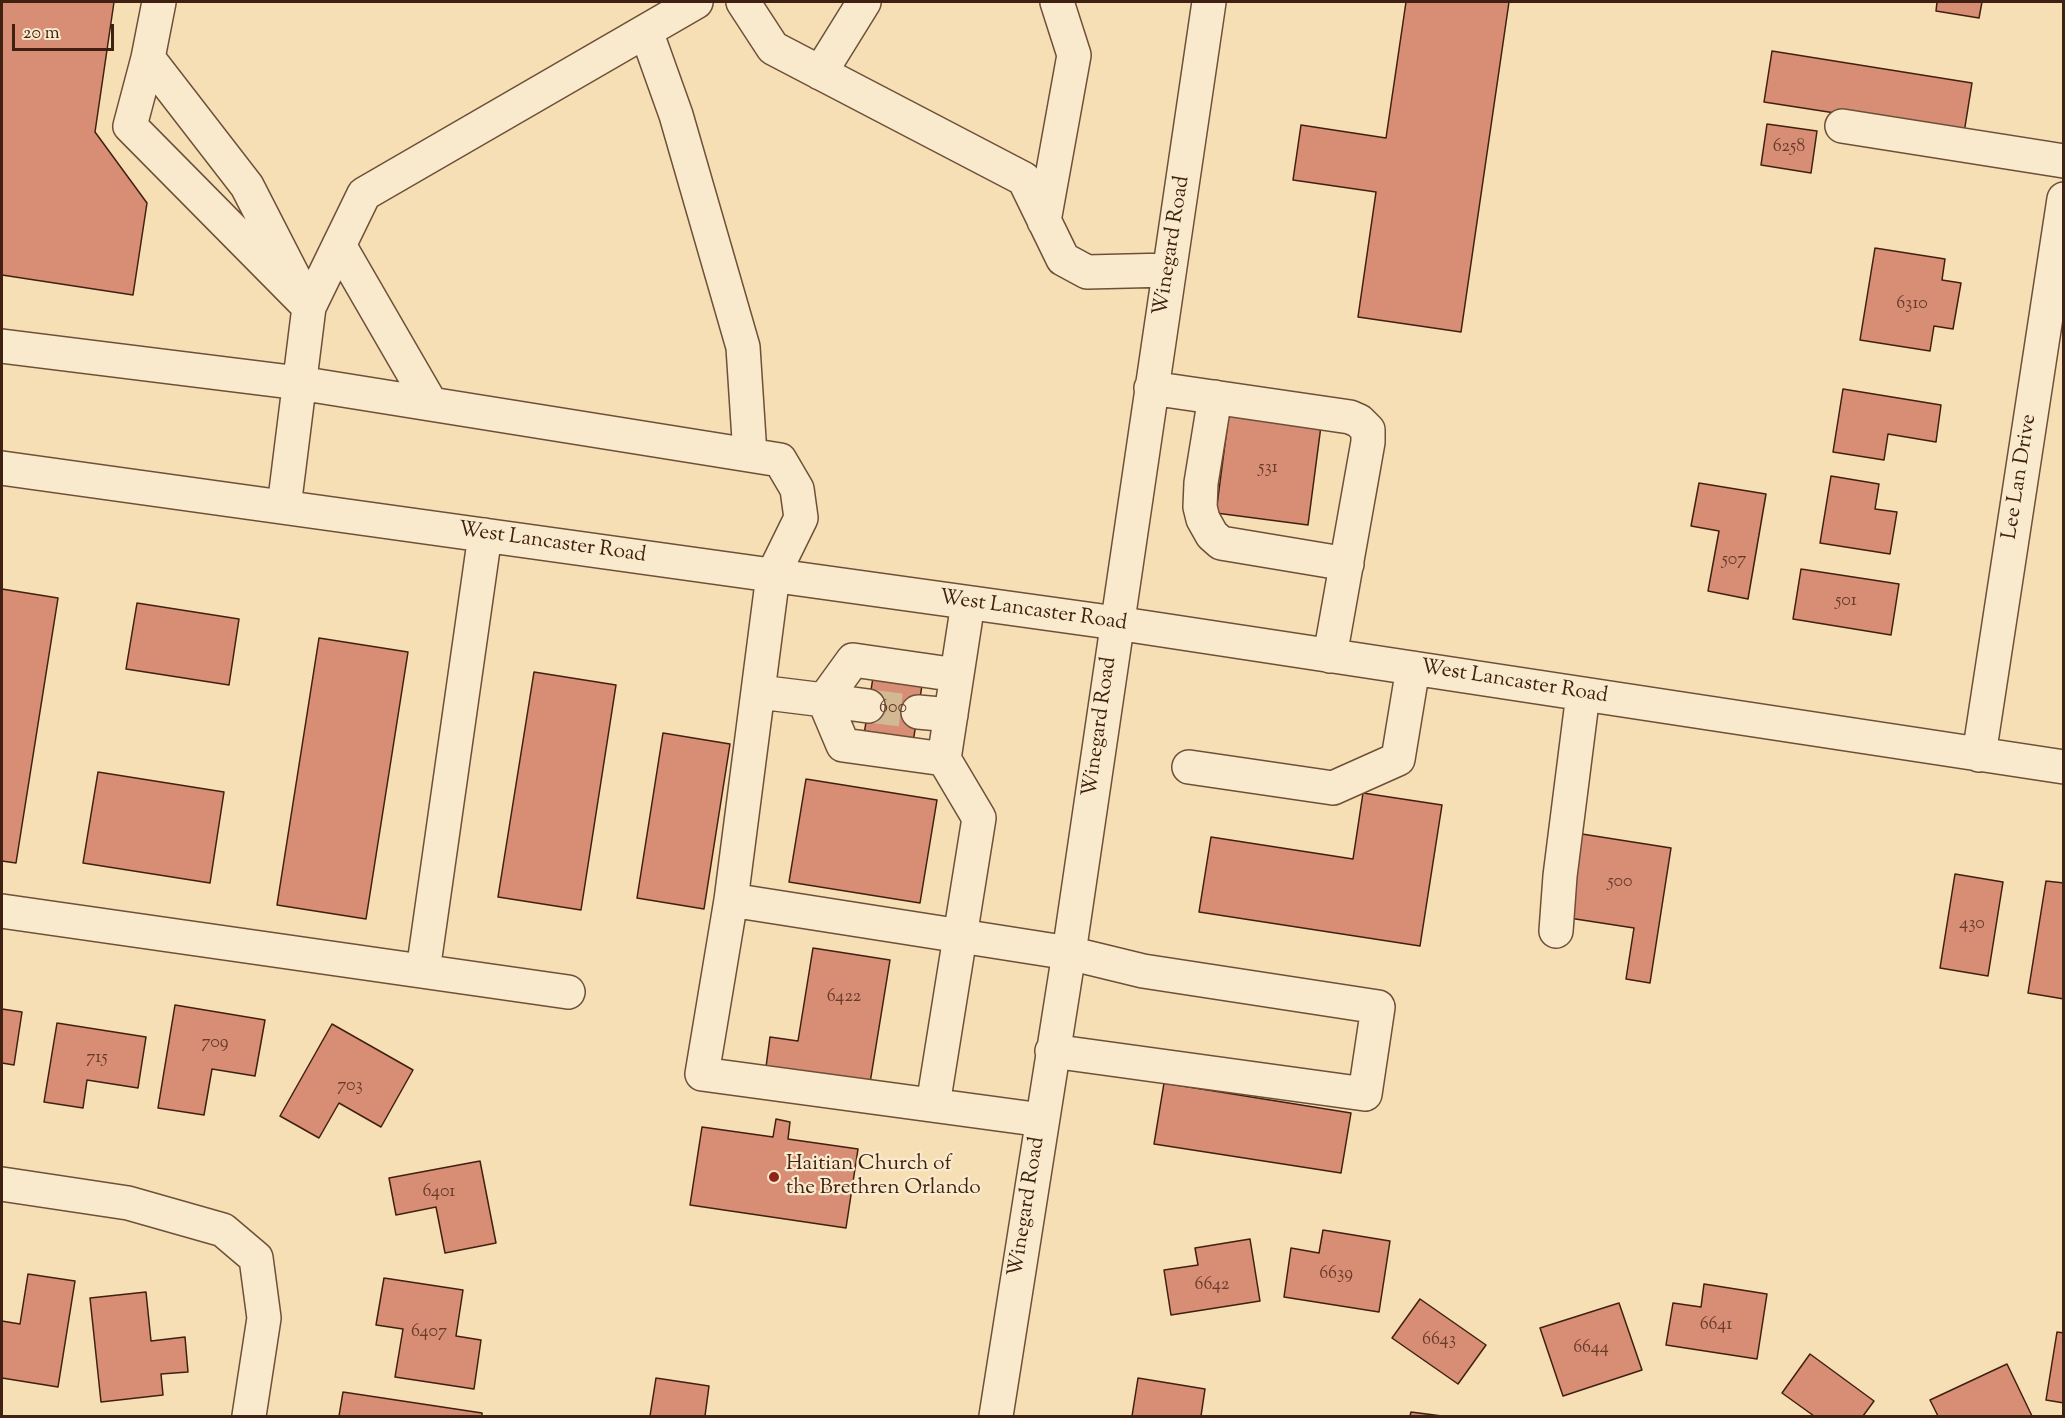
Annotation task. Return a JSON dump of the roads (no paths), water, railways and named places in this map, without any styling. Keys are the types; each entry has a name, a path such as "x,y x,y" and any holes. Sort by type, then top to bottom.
{"street":[{"path":"159,2 148,58 130,126 309,307"},
{"path":"284,507 309,307 364,194 696,2"},
{"path":"743,2 773,48 1024,180 1063,259 1087,272 1169,270"},
{"path":"820,73 864,2"},
{"path":"1044,221 1074,55 1057,2"},
{"name":"Winegard Road","path":"996,1416 1069,953 1209,2"},
{"path":"646,31 676,115 743,347 750,455"},
{"path":"148,58 247,186 309,307"},
{"path":"1842,126 2064,161"},
{"name":"Lee Lan Drive","path":"1979,755 2064,199"},
{"path":"339,245 432,404"},
{"path":"2,346 299,383 780,460 797,489 801,518 773,575 731,900 702,1074 1041,1120"},
{"path":"1151,388 1350,417 1359,421 1368,430 1368,442 1330,656"},
{"path":"1215,397 1201,483 1200,507 1203,519 1212,535 1221,543 1347,564"},
{"name":"West Lancaster Road","path":"2,468 1116,623 2064,767"},
{"path":"423,971 485,535"},
{"path":"933,1105 979,818 944,759 968,603"},
{"path":"824,700 853,660 957,675"},
{"path":"1189,767 1333,788 1398,759 1413,668"},
{"path":"759,692 868,706"},
{"path":"1556,931 1560,876 1583,694"},
{"path":"824,700 843,745 944,759"},
{"path":"918,712 951,715"},
{"path":"731,900 1069,953 1143,971 1378,1007 1365,1094 1052,1051"},
{"path":"2,911 568,992"},
{"path":"2,1184 129,1203 223,1230 256,1258 264,1318 249,1416"}],"tunnel":[{"path":"868,706 918,712"}],"place":[{"name":"Haitian Church of the Brethren Orlando","path":"774,1177"}]}
